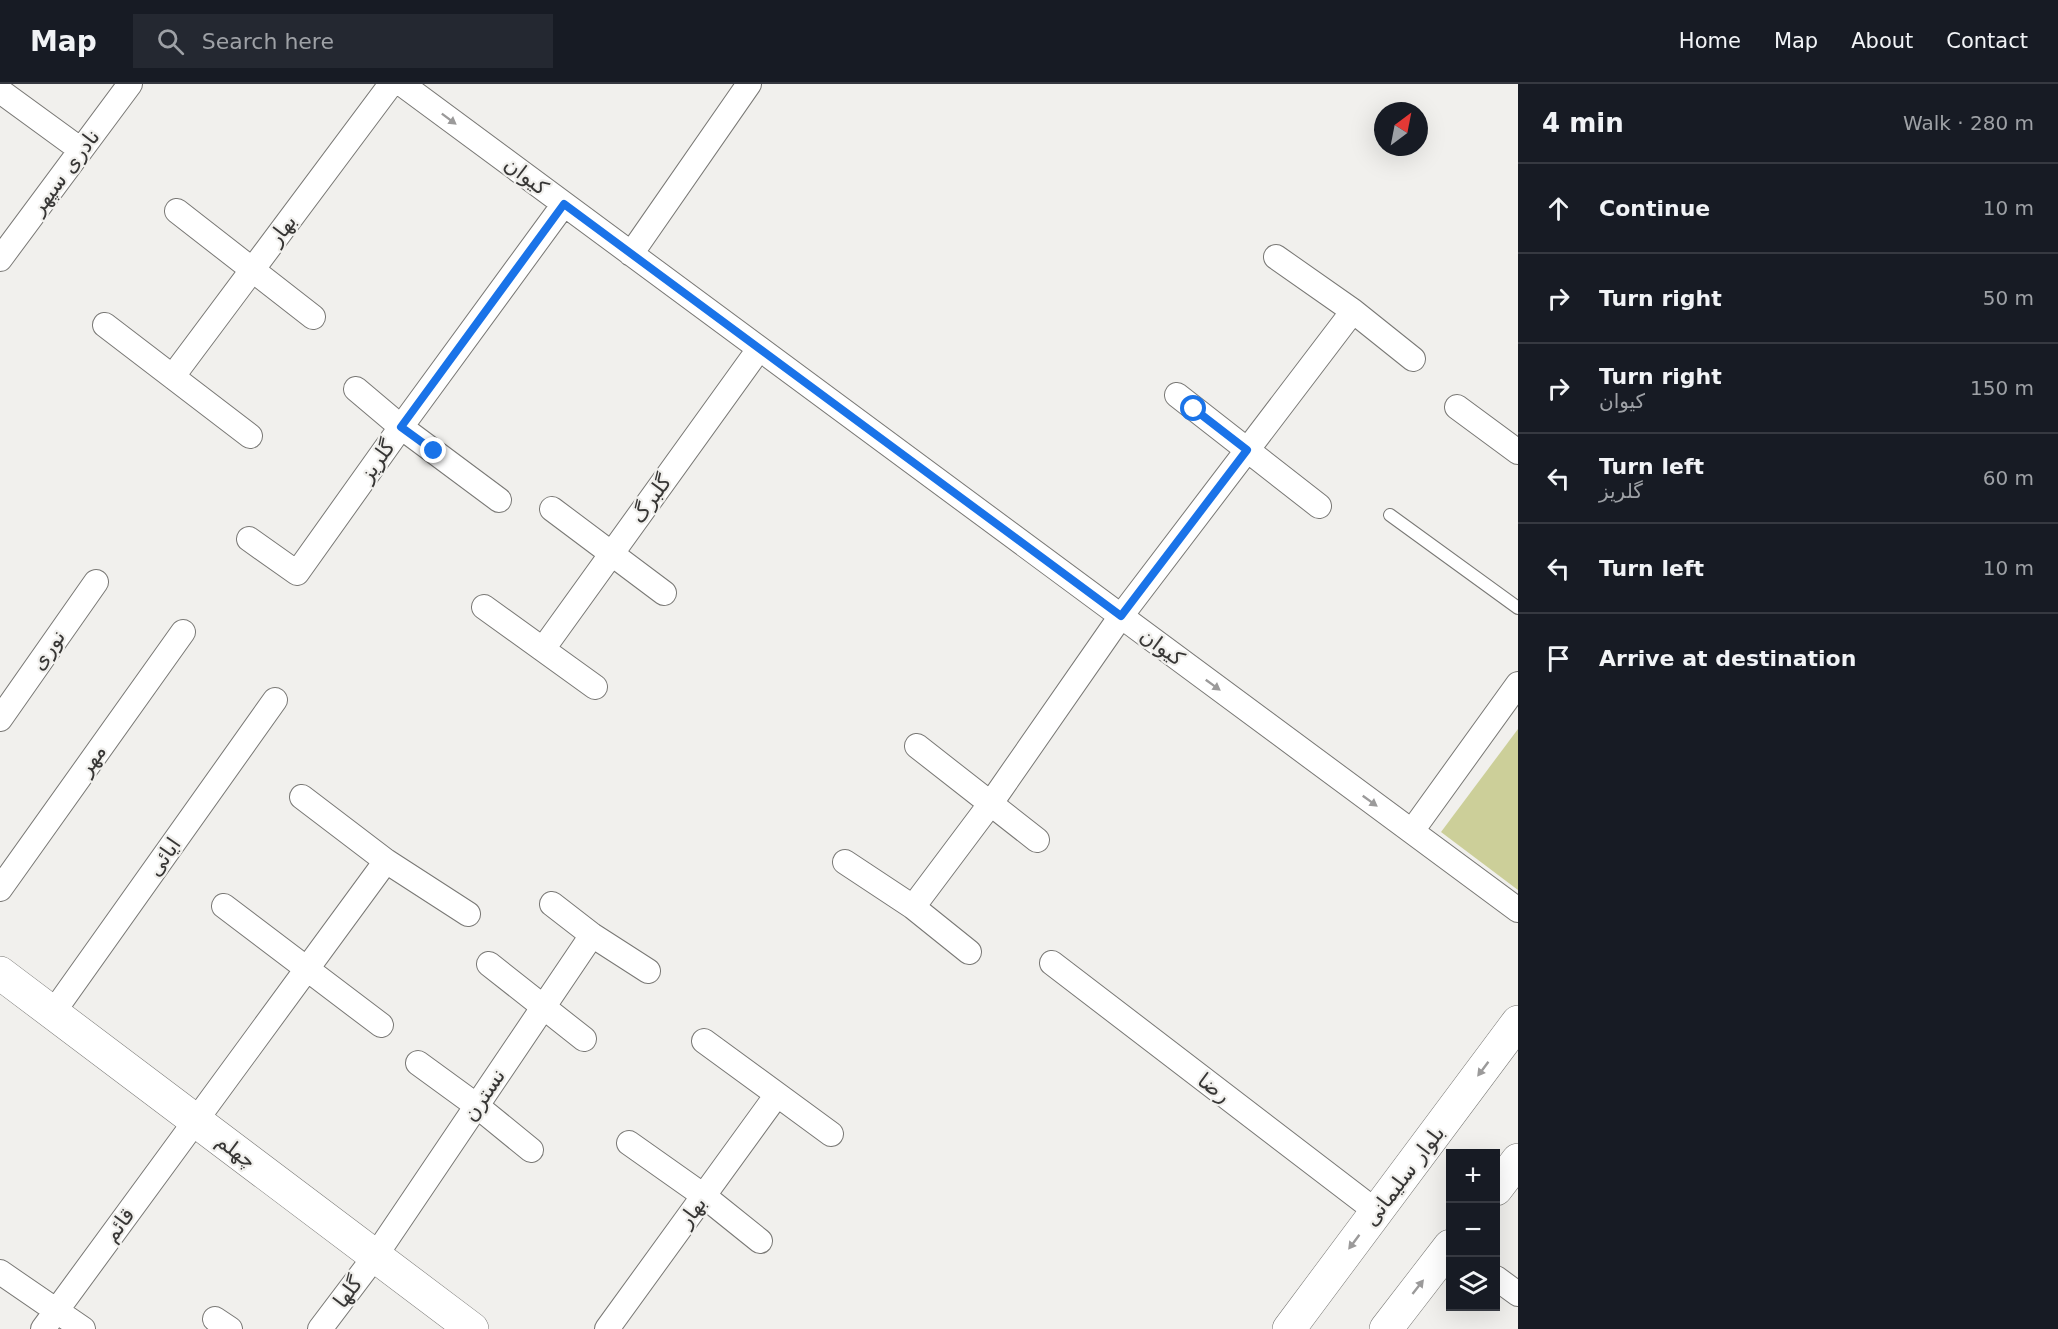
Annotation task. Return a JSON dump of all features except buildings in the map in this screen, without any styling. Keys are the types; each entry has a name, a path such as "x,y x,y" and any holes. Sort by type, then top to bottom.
{"street":[{"name":"نادری سپهر","path":"2,250 130,84"},
{"name":"بهار","path":"173,376 391,84"},
{"name":"کیوان","path":"402,84 1518,910"},
{"path":"631,254 748,84"},
{"path":"0,91 81,150"},
{"name":"گلریز","path":"249,538 297,573 564,204"},
{"path":"177,211 313,317"},
{"path":"1276,257 1353,311 1413,359"},
{"path":"913,907 992,803 1121,616 1353,311"},
{"path":"105,325 250,436"},
{"name":"گلبرگ","path":"543,649 759,349"},
{"path":"356,389 401,427 499,500"},
{"path":"1177,395 1319,506"},
{"path":"1457,407 1518,452"},
{"path":"552,509 664,593"},
{"name":"نوری","path":"0,719 96,582"},
{"path":"484,607 595,687"},
{"name":"مهر","path":"0,889 183,632"},
{"path":"1412,831 1518,684"},
{"name":"ایائی","path":"52,1014 275,700"},
{"path":"917,746 1037,840"},
{"path":"302,797 386,861 468,914"},
{"name":"قائم","path":"49,1320 386,861"},
{"path":"845,862 913,907 969,952"},
{"path":"552,904 592,935 648,971"},
{"path":"224,906 381,1025"},
{"name":"نسترن","path":"376,1255 592,935"},
{"name":"رضا","path":"1052,963 1377,1212"},
{"path":"489,964 584,1039"},
{"name":"چهلم","path":"0,973 472,1329"},
{"name":"بلوار سلیمانی","path":"1289,1329 1518,1023"},
{"path":"704,1041 776,1096 831,1134"},
{"path":"418,1064 477,1106 531,1150"},
{"name":"بهار","path":"608,1329 776,1096"},
{"path":"629,1143 704,1196 760,1241"},
{"path":"1500,1184 1518,1160"},
{"path":"1386,1329 1446,1251"},
{"name":"گلها","path":"320,1329 376,1255"},
{"path":"0,1272 49,1320 83,1329"},
{"path":"1500,1281 1518,1294"}],"lane":[{"path":"1390,515 1518,608"}],"green space":[{"path":"1518,729 1518,890 1441,832"}],"route":[{"path":"434,451 401,427 564,204 1121,616 1247,450 1194,409"}]}
